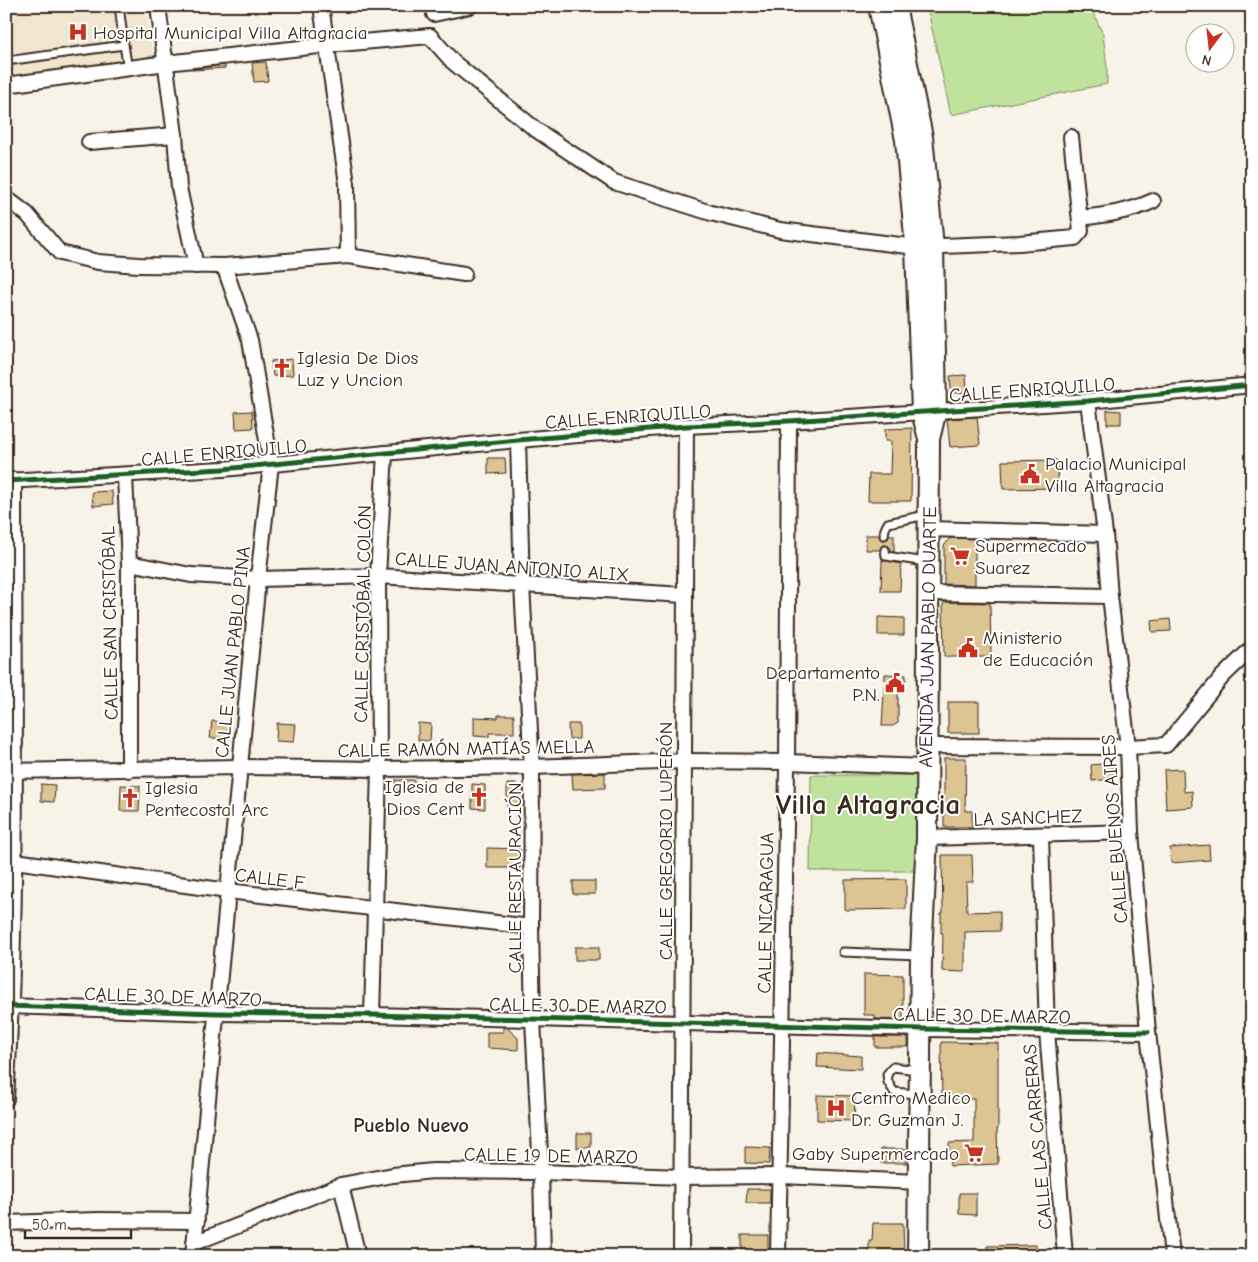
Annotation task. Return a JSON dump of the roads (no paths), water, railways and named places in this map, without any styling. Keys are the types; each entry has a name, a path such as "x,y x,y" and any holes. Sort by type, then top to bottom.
{"main road":[{"name":"AVENIDA JUAN PABLO DUARTE","path":"879,6 925,246"},
{"name":"AVENIDA JUAN PABLO DUARTE","path":"895,6 922,137 929,411 926,838 922,955 918,1256"}],"street":[{"path":"158,6 180,188 196,266"},
{"path":"322,6 347,184 348,256"},
{"path":"430,36 434,10 470,6"},
{"path":"6,85 328,45 430,36"},
{"path":"430,36 453,62 535,129 614,182 711,213 780,230 925,246 1019,243 1075,238 1081,231 1071,137"},
{"path":"89,142 175,135"},
{"path":"6,198 27,214 60,253 98,262 224,266 348,256 464,274"},
{"path":"1080,218 1116,214 1154,201"},
{"name":"CALLE JUAN PABLO PINA","path":"194,1249 258,579 271,464 250,340 224,266"},
{"name":"CALLE ENRIQUILLO","path":"10,480 125,476 223,469 518,440 686,426 1088,401 1252,385"},
{"name":"CALLE BUENOS AIRES","path":"1088,401 1105,534 1110,596 1128,747 1131,832 1148,1032 1172,1256"},
{"name":"CALLE NICARAGUA","path":"778,1256 781,1176 787,762 789,421"},
{"name":"CALLE GREGORIO LUPERÓN","path":"681,1256 686,426"},
{"name":"CALLE RESTAURACIÓN","path":"518,440 522,585 532,767 531,927 533,1020 541,1172 543,1256"},
{"name":"CALLE CRISTÓBAL COLÓN","path":"372,1015 379,769 378,576 385,453"},
{"name":"CALLE SAN CRISTÓBAL","path":"125,476 129,563 129,770"},
{"path":"6,1099 11,861 10,480"},
{"path":"929,522 1105,534"},
{"name":"CALLE JUAN ANTONIO ALIX","path":"129,563 191,575 258,579 378,576 684,595"},
{"path":"929,594 1110,596"},
{"path":"927,746 1128,747 1166,745 1222,677 1252,648"},
{"name":"CALLE RAMÓN MATÍAS MELLA","path":"10,771 240,767 379,769 532,767 685,761 787,762 926,767"},
{"name":"LA SANCHEZ","path":"926,838 1131,832"},
{"name":"CALLE LAS CARRERAS","path":"1041,836 1047,1030 1065,1256"},
{"name":"CALLE F","path":"11,861 228,891 531,927"},
{"name":"CALLE 30 DE MARZO","path":"9,1006 217,1013 372,1015 782,1026 1148,1032"},
{"name":"CALLE 19 DE MARZO","path":"194,1249 342,1185 393,1176 433,1172 541,1172 682,1177 781,1176 919,1182"},
{"path":"342,1185 358,1256"},
{"path":"6,1223 98,1220 197,1221"}],"lane":[{"path":"118,6 128,70"},
{"path":"6,60 124,45"},
{"path":"884,535 888,523 929,522"},
{"path":"884,550 886,556 928,563"},
{"path":"843,952 922,955"},
{"path":"920,1094 894,1092 888,1082 888,1074 893,1068 921,1070"}],"place":[{"name":"Hospital Municipal Villa Altagracia","path":"78,32"},
{"name":"Iglesia De Dios Luz y Uncion","path":"282,368"},
{"name":"Palacio Municipal Villa Altagracia","path":"1030,474"},
{"name":"Supermecado Suarez","path":"960,556"},
{"name":"Ministerio de Educación","path":"968,648"},
{"name":"Departamento P.N.","path":"895,683"},
{"name":"Iglesia de Dios Cent","path":"479,797"},
{"name":"Iglesia Pentecostal Arc","path":"130,798"},
{"name":"Centro Medico Dr. Guzman J.","path":"836,1108"},
{"name":"Gaby Supermercado","path":"974,1153"}],"district":[{"name":"Villa Altagracia","path":"868,804"},
{"name":"Pueblo Nuevo","path":"411,1125"}]}
